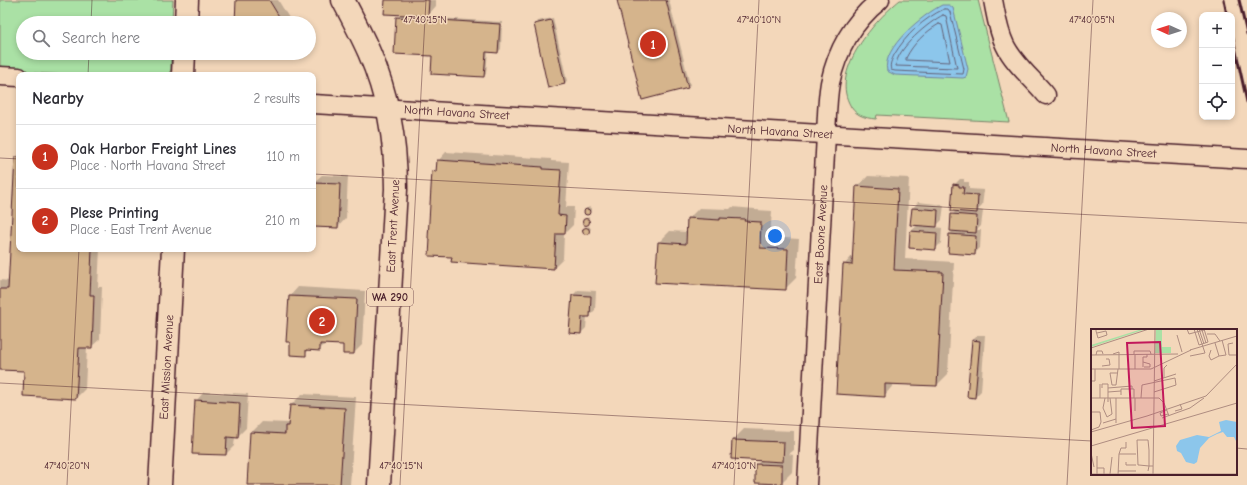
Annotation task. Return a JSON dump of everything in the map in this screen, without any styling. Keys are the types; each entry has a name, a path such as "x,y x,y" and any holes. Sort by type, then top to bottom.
{"main road":[{"path":"186,16 187,0"},
{"name":"East Trent Avenue","path":"343,0 369,53 378,76 395,148 396,189 379,485"},
{"path":"183,72 184,60"},
{"name":"East Mission Avenue","path":"160,485 173,252"}],"street":[{"name":"East Boone Avenue","path":"807,485 830,83 837,61 850,32 862,17 880,0"},
{"path":"992,0 1000,33 1005,45 1015,60 1046,95"},
{"path":"0,76 16,78"},
{"name":"North Havana Street","path":"316,104 1247,159"}],"green space":[{"path":"0,0 173,0 172,16 16,16 16,60 171,60 170,72 0,71"},
{"path":"900,0 978,0 1009,122 877,115 876,119 864,117 851,107 845,90 846,75 851,61 868,32"}],"water":[{"path":"942,5 949,5 953,8 968,69 966,77 895,75 887,71 887,62 897,42 915,24 934,9"}],"building":[{"path":"236,0 269,0 279,16 235,16"},
{"path":"385,0 429,0 428,16 384,14"},
{"path":"617,0 666,0 688,88 642,100"},
{"path":"396,17 500,24 498,53 486,52 484,77 431,74 432,56 394,54"},
{"path":"551,20 565,84 548,88 534,24"},
{"path":"16,157 16,252 92,252 90,295 94,295 92,348 79,348 76,399 23,396 24,371 0,370 0,289 8,289"},
{"path":"437,160 543,167 543,169 561,170 558,215 566,216 565,234 556,234 554,269 451,262 452,257 429,256 430,239 428,238 432,171 436,172"},
{"path":"316,183 340,184 338,228 316,227"},
{"path":"953,184 959,185 959,187 964,187 963,194 978,195 977,213 951,211"},
{"path":"856,186 898,189 894,270 943,272 937,386 885,384 885,397 836,394 843,264 852,265"},
{"path":"912,208 938,210 937,227 910,225"},
{"path":"587,209 590,212 587,215 584,212"},
{"path":"951,214 977,216 976,233 950,231"},
{"path":"687,218 720,220 720,218 745,219 744,221 761,222 760,248 788,249 786,290 655,283 658,242 686,244"},
{"path":"586,219 589,222 586,225 583,222"},
{"path":"586,228 589,231 586,234 583,231"},
{"path":"910,231 937,233 936,250 909,248"},
{"path":"949,234 976,236 975,255 948,253"},
{"path":"572,295 591,296 590,317 582,317 581,334 569,333"},
{"path":"289,296 357,299 354,354 343,354 343,345 320,344 320,351 306,350 306,356 290,355 290,342 286,342"},
{"path":"972,340 980,341 975,398 967,397"},
{"path":"195,400 240,403 238,438 227,437 226,455 192,454"},
{"path":"290,405 345,408 340,485 247,485 250,432 285,434 285,426 288,426"},
{"path":"732,440 784,442 783,462 731,459"},
{"path":"755,464 782,465 782,484 755,483"}],"railway":[{"path":"1224,0 1226,12"},
{"path":"1239,0 1247,34"},
{"path":"1235,48 1247,102"}],"place":[{"name":"Oak Harbor Freight Lines","path":"653,44"},
{"name":"Plese Printing","path":"322,321"}]}
